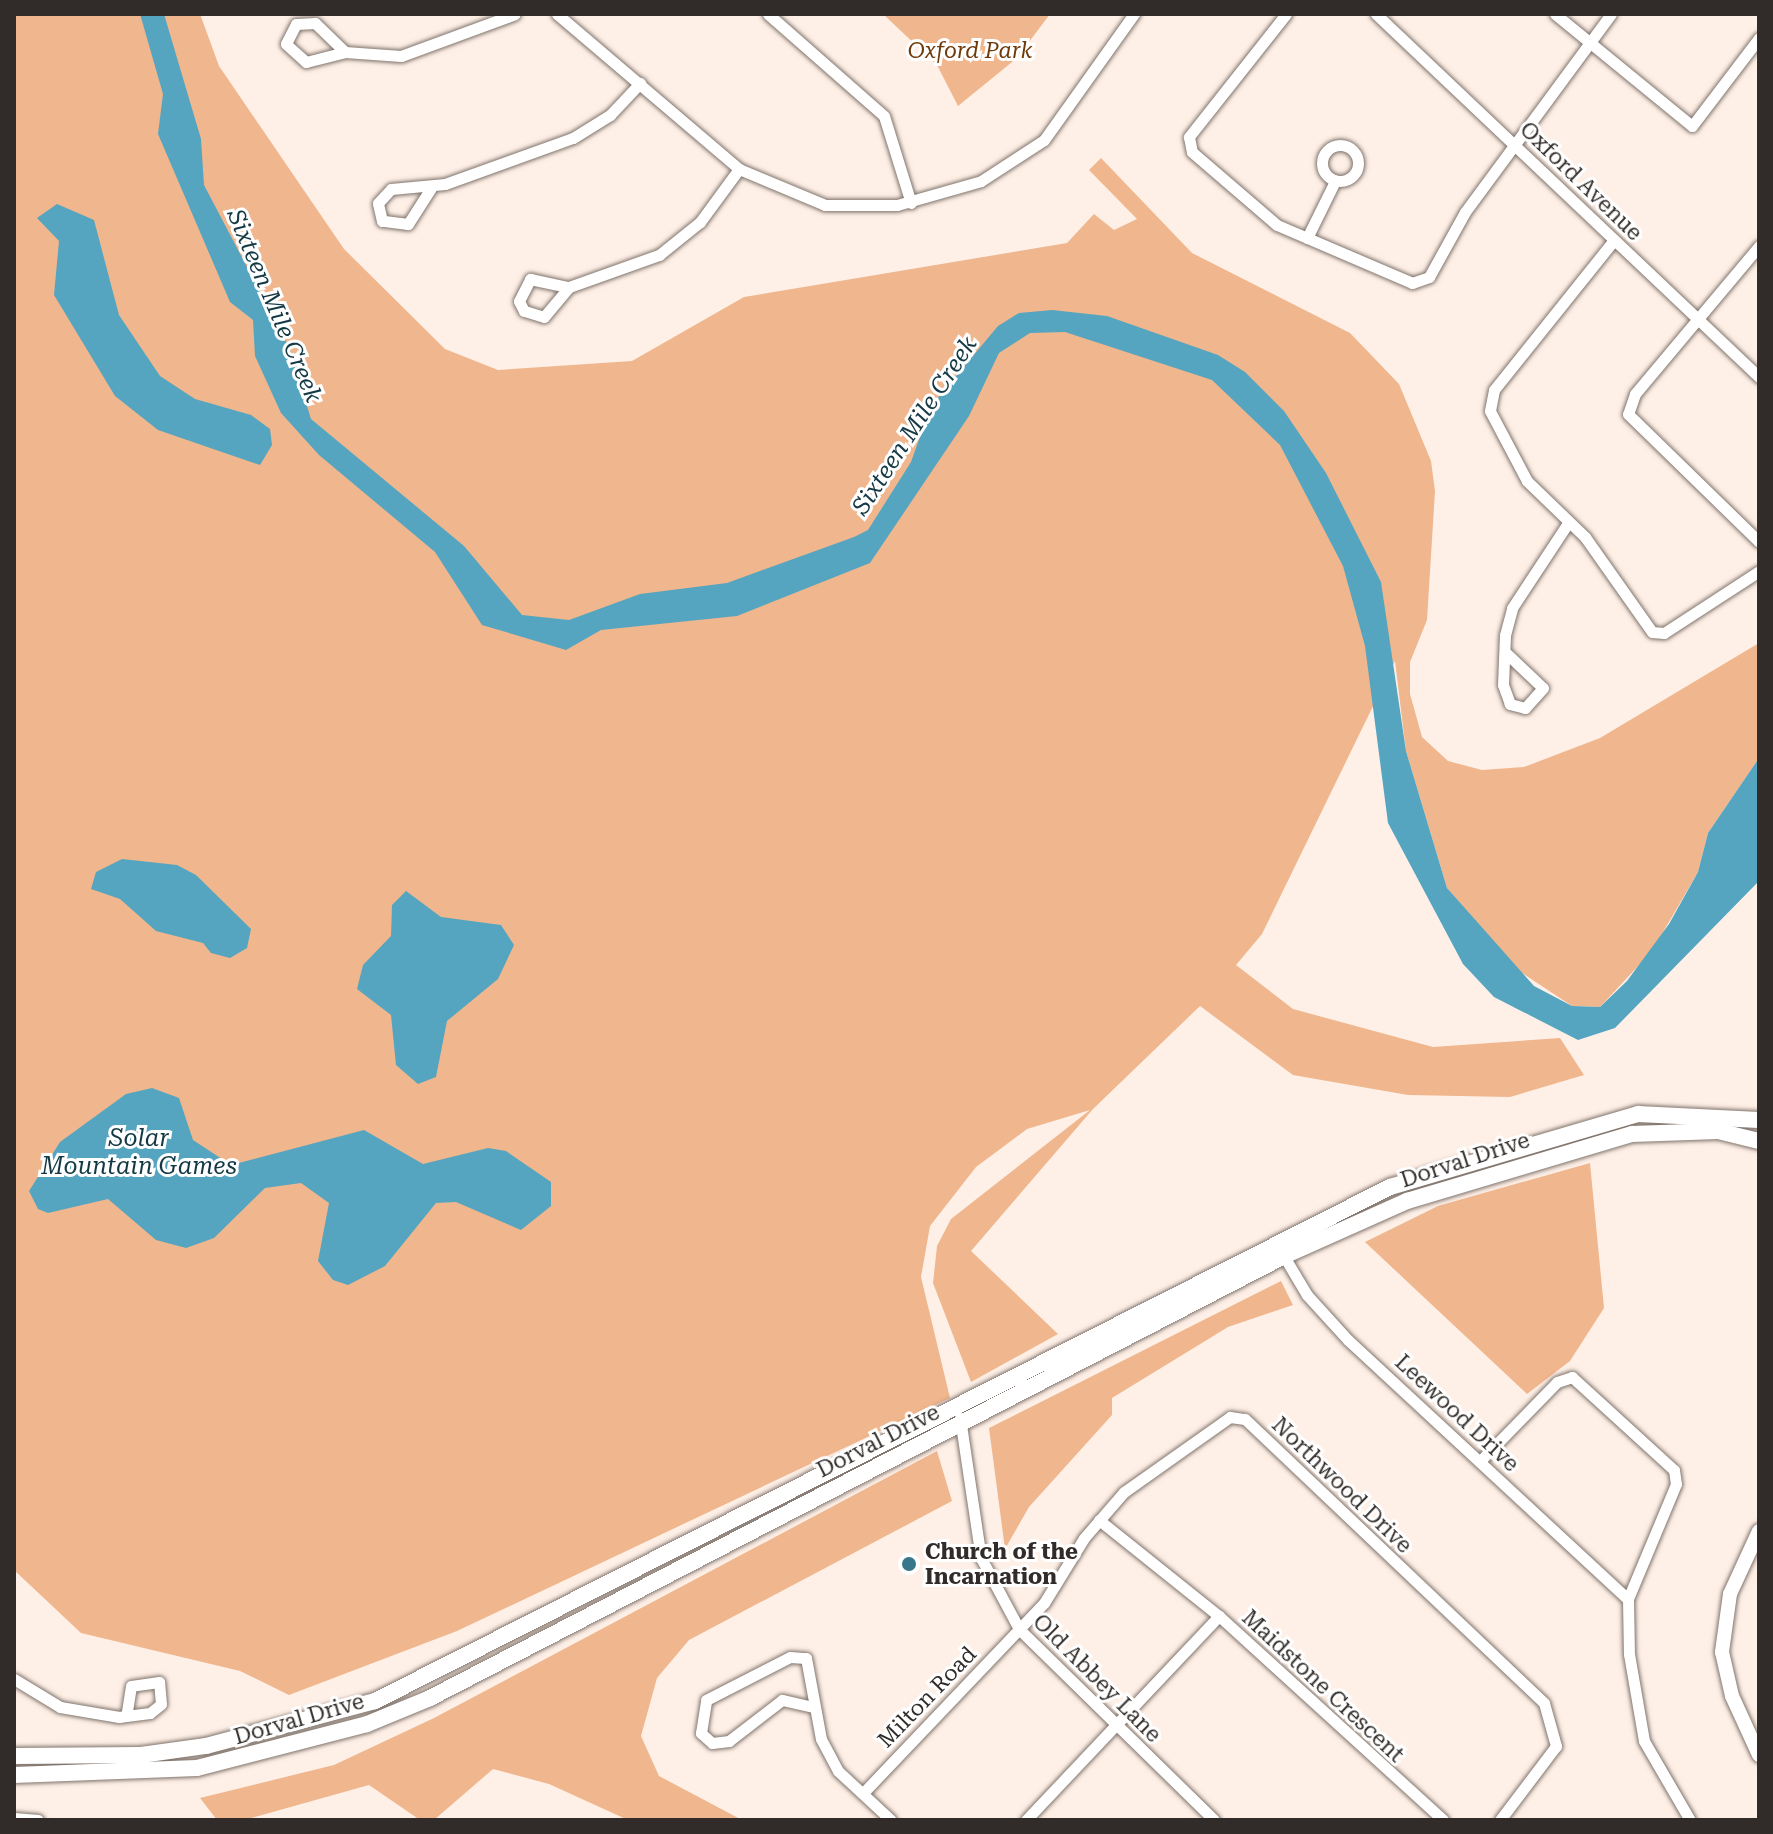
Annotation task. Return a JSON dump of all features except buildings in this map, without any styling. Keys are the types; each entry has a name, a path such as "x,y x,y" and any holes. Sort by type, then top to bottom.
{"main road":[{"name":"Dorval Drive","path":"14,1775 197,1768 367,1724 430,1698 961,1422 1390,1187 1588,1124 1692,1111 1759,1120"},
{"name":"Dorval Drive","path":"14,1756 141,1755 206,1746 375,1701 959,1402 1280,1248 1407,1201 1604,1139 1694,1130 1759,1141"}],"street":[{"path":"345,52 315,23 296,24 286,44 306,62 345,52 401,56 515,14"},
{"path":"557,14 739,169 825,205 911,203 981,181 1044,140 1134,14"},
{"path":"768,14 884,116 911,203"},
{"path":"1286,14 1189,137 1192,152 1277,225 1421,282 1611,14"},
{"name":"Oxford Avenue","path":"1376,14 1759,377"},
{"path":"1555,14 1692,126 1759,38"},
{"path":"431,188 408,224 382,221 383,193 431,188 573,138 610,115 640,83"},
{"path":"569,287 530,279 519,301 524,311 544,317 569,287 659,255 700,222 739,169"},
{"path":"1307,238 1335,181"},
{"path":"1614,240 1494,390 1490,411 1527,481 1568,523 1652,632 1664,633 1759,571"},
{"path":"1759,246 1701,322 1635,394 1628,414 1759,542"},
{"path":"1505,652 1543,688 1525,708 1510,704 1505,652 1512,608 1568,523"},
{"name":"Leewood Drive","path":"1280,1248 1307,1295 1348,1340 1628,1599"},
{"path":"1480,1461 1557,1382 1572,1377 1676,1476 1628,1599 1644,1741 1690,1820"},
{"name":"Old Abbey Lane","path":"959,1402 981,1558 1019,1629 1113,1725 1214,1820"},
{"name":"Northwood Drive","path":"1019,1629 1059,1584 1099,1520 1146,1473 1189,1451 1230,1417 1245,1419 1544,1703 1556,1746 1500,1820"},
{"path":"1099,1520 1219,1616"},
{"path":"1759,1531 1730,1594 1722,1652 1742,1724 1759,1755"},
{"name":"Maidstone Crescent","path":"1026,1820 1219,1616 1443,1820"},
{"name":"Milton Road","path":"863,1793 1019,1629"},
{"path":"813,1707 782,1700 729,1741 712,1743 701,1733 706,1700 790,1657 806,1658 813,1671 813,1707 838,1771 891,1820"},
{"path":"14,1679 60,1707 126,1716"},
{"path":"14,1818 38,1820"}],"green space":[{"path":"14,14 200,14 219,66 344,249 445,349 498,370 632,361 744,297 1067,243 1094,214 1114,230 1137,219 1089,170 1101,158 1192,253 1350,333 1399,384 1431,461 1435,491 1427,620 1410,662 1410,694 1422,737 1448,761 1482,770 1524,767 1600,738 1759,643 1759,758 1708,833 1698,872 1652,951 1600,1007 1572,1006 1516,969 1447,888 1406,751 1395,661 1262,934 1236,965 1293,1009 1433,1047 1560,1038 1584,1075 1510,1097 1408,1095 1293,1075 1200,1006 1093,1109 971,1251 1058,1334 971,1382 933,1283 937,1246 951,1219 1090,1110 1027,1129 976,1167 930,1226 921,1277 950,1398 457,1631 289,1695 240,1671 81,1633 14,1570"},
{"name":"Oxford Park","path":"883,14 1050,14 1017,58 958,106 937,65"},
{"path":"1590,1163 1604,1308 1570,1361 1527,1394 1365,1242 1438,1206"},
{"path":"1281,1281 1293,1305 1228,1327 1112,1398 1112,1415 1029,1507 1005,1549 989,1428"},
{"path":"937,1451 952,1501 689,1640 657,1678 641,1736 659,1776 742,1820 628,1820 549,1784 493,1769 434,1820 420,1820 369,1785 244,1820 217,1820 200,1798 334,1765 434,1718"}],"water":[{"name":"Sixteen Mile Creek","path":"140,14 164,14 201,139 204,185 289,347 311,419 464,546 522,615 569,620 640,594 727,583 868,530 911,462 931,406 998,326 1019,313 1052,310 1107,316 1218,355 1245,372 1284,411 1326,473 1381,582 1406,751 1447,888 1534,986 1572,1006 1600,1007 1627,981 1669,924 1698,872 1708,833 1759,758 1759,881 1615,1028 1578,1040 1494,997 1463,964 1388,823 1365,646 1343,566 1280,445 1212,380 1065,332 1030,333 999,353 969,416 870,563 737,616 601,630 566,650 482,625 435,552 319,455 281,413 255,356 253,320 230,302 158,134 163,94"},
{"path":"57,204 94,220 119,315 160,376 195,399 251,415 270,429 272,445 260,465 158,430 115,396 54,295 59,241 37,218"},
{"path":"122,859 177,865 196,875 251,929 247,948 230,958 211,953 203,943 156,931 120,899 91,889 96,872"},
{"path":"406,891 441,917 501,925 514,945 498,979 447,1021 436,1077 418,1084 396,1065 391,1015 357,989 363,965 391,936 392,905"},
{"name":"Solar Mountain Games","path":"152,1088 179,1098 193,1140 231,1165 364,1130 423,1164 488,1148 506,1151 551,1182 551,1206 521,1230 456,1202 436,1203 385,1266 348,1285 333,1280 318,1261 329,1203 301,1183 265,1188 214,1238 186,1248 156,1240 108,1199 48,1213 38,1209 29,1191 60,1142 126,1094"}],"place":[{"name":"Church of the Incarnation","path":"909,1564"}]}
